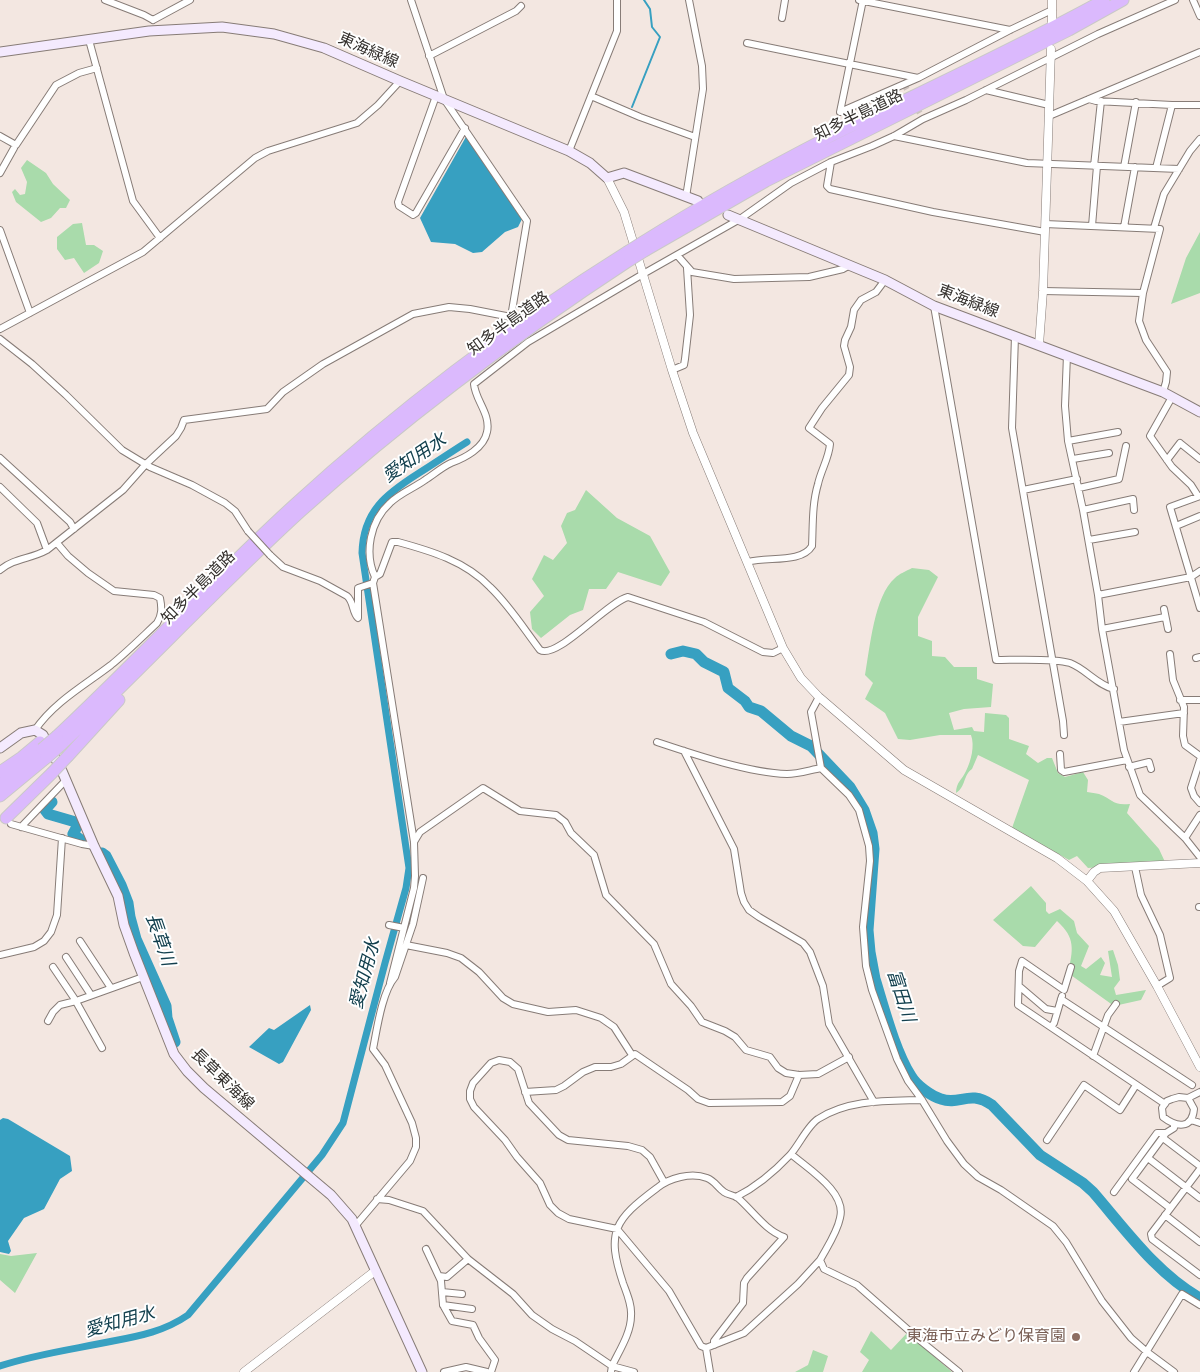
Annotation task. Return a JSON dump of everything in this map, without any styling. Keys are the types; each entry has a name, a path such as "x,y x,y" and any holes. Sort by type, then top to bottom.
{"highway":[{"name":"知多半島道路","path":"0,785 58,736 262,535 314,487 431,390 542,307 761,173 1104,0"},
{"name":"知多半島道路","path":"644,246 766,181 1061,34 1123,0"},
{"name":"知多半島道路","path":"58,736 160,650 268,542 374,448 437,397 628,256"},
{"path":"8,821 143,673 160,650"},
{"path":"0,772 22,757 43,750 58,736"},
{"name":"知多半島道路","path":"0,796 43,750"}],"main road":[{"name":"東海緑線","path":"0,52 153,30 222,27 274,34 324,48 570,151 590,163 607,178"},
{"path":"607,178 624,173 698,201"},
{"name":"東海緑線","path":"728,215 885,280 934,306 1163,392 1200,412"},
{"path":"2,744 21,733 35,730"},
{"name":"長草東海線","path":"35,730 43,735 66,780 118,896 124,924 174,1054 204,1088 331,1196 356,1225 375,1271 422,1372"}],"street":[{"path":"105,0 154,20"},
{"path":"154,20 190,0"},
{"path":"0,570 9,562 38,555 58,543 123,490 146,464 176,436 182,428 184,420 267,409 283,392 323,364 413,314 449,307 511,317 528,221 464,128 440,98 411,0"},
{"path":"570,151 617,30 617,0"},
{"path":"686,197 703,89 702,66 689,0"},
{"path":"782,18 785,0"},
{"path":"1010,30 862,0 840,112 918,78 1052,10"},
{"path":"1052,0 1052,22"},
{"path":"356,1225 410,1161 416,1147 412,1123 385,1066 373,1049 378,1021 390,983 415,876 414,842 370,558 370,541 373,528 385,508 395,498 470,454 478,447 485,438 488,426 486,415 474,390 474,384 528,342 740,219 792,183 831,162 894,136 923,119 986,90 1051,54 1175,0"},
{"path":"1193,0 1200,16"},
{"path":"429,56 516,11 522,6"},
{"path":"153,30 154,20"},
{"path":"89,40 133,200 160,238"},
{"path":"747,43 918,78"},
{"path":"1049,116 1200,52"},
{"path":"1039,345 1043,291 1051,54"},
{"path":"0,136 16,145 56,85 79,73 96,68"},
{"path":"0,329 143,252 255,158 268,151 356,123 378,105 400,81"},
{"path":"986,90 1049,105"},
{"path":"591,96 640,117 695,137"},
{"path":"440,98 398,202 399,206 413,214 416,213 464,128"},
{"path":"1089,99 1172,105 1200,105"},
{"path":"1092,226 1101,101"},
{"path":"1124,167 1136,102"},
{"path":"1156,168 1172,105"},
{"path":"894,136 1027,163 1179,169"},
{"path":"1154,228 1164,194 1200,139"},
{"path":"0,173 14,148"},
{"path":"831,162 827,186 830,189 934,212 1045,228 1092,226 1160,229 1139,321 1146,340 1167,372 1163,392"},
{"path":"1124,227 1135,167"},
{"path":"607,178 624,212 693,433 783,648 801,678 819,697 904,770 1057,858 1087,881 1114,911 1197,1055 1200,1067"},
{"path":"0,230 30,313"},
{"path":"677,255 692,272 734,279 809,277 843,269 850,265"},
{"path":"672,370 684,365 686,359 690,315 688,268"},
{"path":"748,562 799,556 809,551 812,546 813,509 818,484 830,450 830,444 810,428 822,408 849,375 850,367 844,340 852,327 854,310 861,300 876,292 885,280"},
{"path":"1043,291 1144,293"},
{"path":"934,306 996,660 1052,661 1070,664 1105,686 1114,689"},
{"path":"1015,336 1012,428 1064,735"},
{"path":"0,339 32,364 122,450 225,503 235,511 248,531 283,567 320,581 347,596 358,618 358,588 374,580 380,574 392,542 398,542 432,551 463,566 490,586 543,652 548,652 568,640 617,601 628,597 704,622 763,652 773,653 783,648"},
{"path":"1067,355 1065,406 1068,442 1084,510 1102,629 1128,764 1144,800 1185,838 1200,857"},
{"path":"1172,397 1150,436 1180,476 1192,485 1199,496 1170,507 1200,608"},
{"path":"1068,442 1118,432"},
{"path":"1167,460 1180,443 1200,460"},
{"path":"1079,488 1119,479 1126,446"},
{"path":"1073,460 1108,453"},
{"path":"0,458 70,522 74,529"},
{"path":"1023,490 1077,479"},
{"path":"0,487 37,523 47,550"},
{"path":"1084,510 1133,499 1134,510"},
{"path":"1176,526 1200,516"},
{"path":"1089,540 1135,532"},
{"path":"35,730 55,707 114,663 157,623 161,616 162,606 160,598 154,595 114,591 68,556 58,543"},
{"path":"1098,595 1191,577 1200,571"},
{"path":"1164,608 1168,629"},
{"path":"1102,629 1165,617"},
{"path":"1170,654 1172,680 1184,713 1183,736 1185,745 1200,756"},
{"path":"819,697 811,712 821,768 849,795 859,810 866,830 870,861 862,928 866,966 872,990 897,1059 908,1081 964,1164 978,1177 1001,1190 1053,1226 1066,1242 1102,1301 1131,1338 1146,1352 1174,1372"},
{"path":"1180,700 1200,700"},
{"path":"1119,722 1184,713"},
{"path":"656,742 753,770 788,774 821,768"},
{"path":"684,751 734,850 744,902 749,910 802,943 810,952 823,986 829,1024 874,1102"},
{"path":"1060,754 1061,770 1064,772 1149,762 1151,769"},
{"path":"1200,760 1191,788 1200,802"},
{"path":"21,826 66,780"},
{"path":"414,842 420,832 483,788 520,811 556,815 565,822 571,833 594,855 598,865 601,884 606,895 654,944 671,984 691,1006 702,1022 735,1037 746,1050 770,1057 778,1068 786,1073 799,1075 818,1074 849,1057"},
{"path":"1185,838 1200,815"},
{"path":"8,821 94,846"},
{"path":"0,955 34,948 44,941 51,932 57,915 62,838"},
{"path":"1087,881 1100,868 1200,862"},
{"path":"1135,867 1141,895 1160,936 1170,978 1157,986"},
{"path":"390,983 395,977 406,946 423,878"},
{"path":"389,925 404,928"},
{"path":"80,941 111,988"},
{"path":"406,946 447,953 461,958 479,972 502,998 513,1004 548,1012 576,1010 601,1018 614,1027 632,1055"},
{"path":"66,957 91,995"},
{"path":"1064,990 1022,962 1019,971 1018,1005 1164,1104"},
{"path":"53,967 102,1048"},
{"path":"1051,1027 1071,967"},
{"path":"48,1021 60,1005 143,976"},
{"path":"1019,986 1046,1009 1057,1011"},
{"path":"1061,999 1192,1085"},
{"path":"1093,1056 1111,1009 1116,1004"},
{"path":"525,1092 556,1090 583,1072 595,1067 611,1067 621,1064 635,1054 688,1090 698,1099 709,1103 782,1102 790,1096 799,1075"},
{"path":"664,1182 650,1157 642,1150 628,1146 568,1140 559,1135 529,1103 518,1069 510,1062 498,1060 491,1063 473,1083 470,1099 474,1107 505,1140 540,1183 550,1205 558,1213 569,1219 617,1229 668,1290 701,1346 706,1348 744,1333 792,1290 820,1260 840,1220 842,1211 838,1198 831,1188 791,1154"},
{"path":"1047,1140 1084,1085 1120,1110 1136,1085"},
{"path":"1188,1098 1194,1109 1191,1120 1186,1124 1174,1124 1163,1117 1161,1113 1164,1104 1178,1097 1188,1098 1200,1092"},
{"path":"736,1197 752,1189 791,1154 817,1120 846,1106 874,1102 922,1100"},
{"path":"1191,1120 1200,1123"},
{"path":"1170,1208 1132,1179 1165,1136 1174,1128 1174,1124"},
{"path":"1114,1192 1157,1133 1165,1136 1200,1167 1151,1234 1152,1239 1200,1275"},
{"path":"1148,1158 1200,1198"},
{"path":"612,1369 631,1325 632,1314 614,1252 614,1237 617,1229 637,1203 664,1182 695,1175 706,1177 715,1182 724,1192 736,1197 770,1228 784,1237 747,1278 744,1283 743,1303 714,1341 714,1345"},
{"path":"376,1199 389,1200 424,1211 468,1259 512,1294 532,1315 552,1329 575,1341 612,1369 634,1372"},
{"path":"1165,1215 1200,1242"},
{"path":"426,1249 441,1281 443,1305 452,1321 473,1325 478,1338 495,1360 489,1372 466,1367 444,1372"},
{"path":"447,1277 468,1259"},
{"path":"820,1260 824,1269 857,1285 922,1342 960,1372"},
{"path":"244,1372 375,1271"},
{"path":"439,1276 457,1278"},
{"path":"442,1292 462,1294"},
{"path":"1134,1372 1182,1294 1200,1305"},
{"path":"443,1305 472,1309"},
{"path":"706,1348 710,1372"}],"green space":[{"path":"27,160 46,173 53,184 70,200 66,208 60,208 51,218 41,222 16,202 12,192 15,189 20,195 25,194 27,182 21,168"},
{"path":"82,223 86,245 94,245 103,251 99,263 84,273 74,258 65,260 57,249 57,237 73,224"},
{"path":"1200,232 1200,293 1171,304 1186,258"},
{"path":"586,490 617,518 650,536 670,572 661,586 618,572 606,589 589,589 583,610 570,615 541,638 532,629 530,612 544,596 532,579 544,555 553,560 567,543 561,526 567,513 575,510"},
{"path":"912,568 929,570 938,577 918,617 918,636 932,641 932,656 945,657 954,667 977,667 977,679 993,684 991,707 964,709 949,713 954,730 972,727 974,731 984,732 985,713 1006,715 1009,718 1009,739 1029,746 1026,754 1038,763 1047,758 1052,758 1058,773 1065,777 1083,772 1088,780 1087,792 1099,794 1116,803 1130,804 1127,813 1159,849 1165,862 1088,868 1077,856 1069,860 1012,828 1029,780 978,755 961,788 956,793 958,784 971,758 973,744 971,735 940,735 910,740 898,739 885,713 865,699 873,683 865,675 874,623 882,597 895,578"},
{"path":"1031,886 1046,903 1046,911 1049,914 1060,909 1074,921 1077,933 1089,946 1081,966 1086,969 1101,957 1105,963 1100,975 1112,977 1108,951 1113,950 1120,980 1114,988 1116,995 1146,990 1141,1000 1114,1006 1068,973 1072,945 1067,933 1057,921 1035,947 1023,946 993,920"},
{"path":"37,1253 15,1293 0,1280 0,1254 11,1256"},
{"path":"871,1331 891,1350 907,1333 952,1372 862,1372 869,1360 860,1352"},
{"path":"813,1350 828,1356 823,1372 795,1372 808,1365"}],"water":[{"path":"467,135 523,217 518,227 505,232 482,252 473,253 455,244 431,242 420,218"},
{"path":"310,1005 311,1010 283,1062 279,1064 249,1047 269,1028 274,1030"},
{"path":"3,1118 8,1119 70,1156 72,1171 60,1179 44,1209 24,1218 8,1241 11,1251 9,1254 0,1252 0,1120"}],"waterway":[{"path":"632,107 660,37 652,27 650,9 644,0"},
{"name":"愛知用水","path":"0,1366 42,1355 143,1335 161,1329 188,1315 322,1155 343,1123 406,888 409,868 362,553 363,538 372,515 387,496 396,488 467,442"},
{"name":"富田川","path":"671,654 683,651 696,654 704,662 724,672 728,688 745,701 749,707 761,711 791,736 811,746 850,787 864,810 872,833 874,849 868,930 875,979 890,1029 905,1066 916,1083 924,1090 941,1099 954,1101 977,1098 992,1105 1040,1155 1083,1183 1093,1192 1142,1250 1170,1277 1200,1298"},
{"name":"長草川","path":"52,802 45,810 48,814 79,823 73,834 81,840"},
{"name":"長草川","path":"102,853 106,856 128,903 136,939 166,1006 167,1018 175,1042"}],"tunnel":[{"path":"904,84 923,119"}],"place":[{"name":"東海市立みどり保育園","path":"1076,1337"}]}
